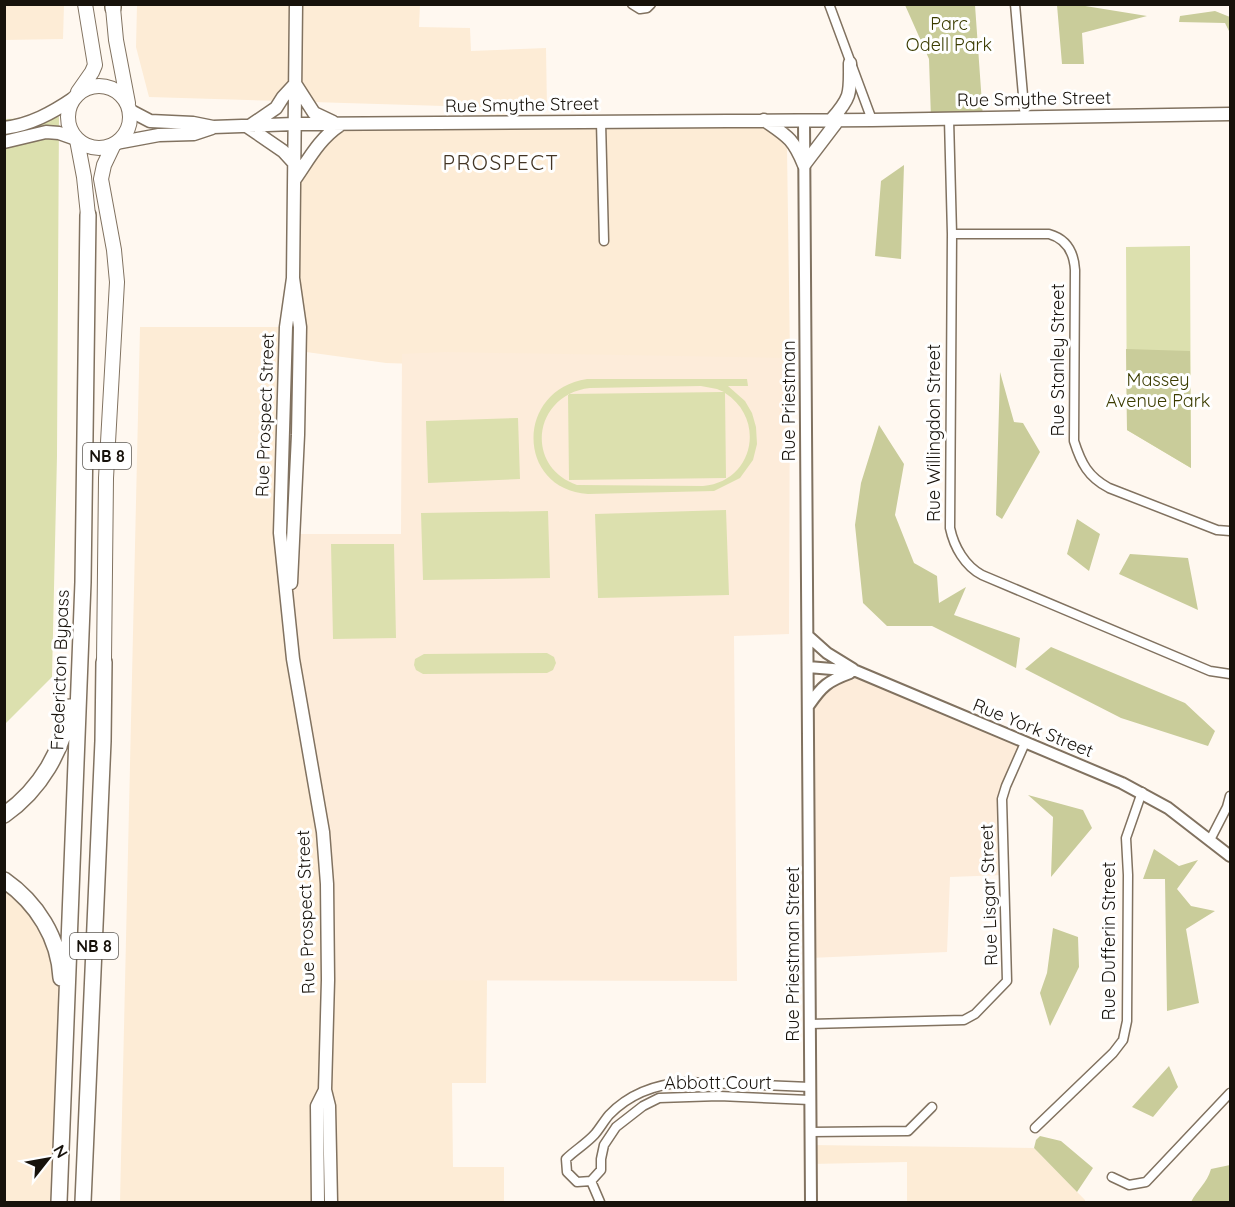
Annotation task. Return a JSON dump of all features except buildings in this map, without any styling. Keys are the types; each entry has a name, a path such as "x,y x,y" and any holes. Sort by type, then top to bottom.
{"highway":[{"path":"85,4 95,64 75,96 67,115 68,124 76,139 85,146 95,148 105,148 115,144 128,129 130,120 127,91 116,40 113,6"},
{"path":"75,96 90,87 110,88 119,93 129,109"},
{"name":"Fredericton Bypass","path":"59,1203 83,582 88,215 84,177 76,139"},
{"name":"NB 8","path":"83,1203 103,741 106,478 117,282 114,250 101,179 104,165 115,144"},
{"path":"4,814 29,794 41,779 62,742 68,722 80,642"},
{"path":"4,880 32,904 45,923 55,945 60,967 66,1032"},
{"path":"86,1151 93,1203"}],"main road":[{"name":"Rue Prospect Street","path":"296,4 293,278 286,327 280,533 292,659 322,832 327,884 328,980 325,1090 329,1106 331,1203"},
{"path":"804,165 850,95 850,63"},
{"path":"294,163 283,150 248,127 270,115 295,84 314,113 340,125"},
{"path":"4,128 20,126 57,110 75,96"},
{"name":"Rue Smythe Street","path":"129,109 150,121 194,123 213,127 294,124 872,120 1230,114"},
{"path":"763,120 786,135 796,146 804,165"},
{"path":"295,179 316,146 340,125"},
{"name":"Rue Smythe Street","path":"115,144 159,135 194,134 213,127"},
{"path":"4,142 46,132 59,133 76,139"},
{"name":"Rue Prospect Street","path":"318,1203 317,1106 325,1090"}],"street":[{"path":"632,4 640,9 647,8 651,4"},
{"path":"829,4 872,120"},
{"path":"1015,4 1024,117"},
{"name":"Rue Willingdon Street","path":"949,119 952,234 950,528 952,542 974,570 982,575 1210,671 1230,674"},
{"name":"Rue Priestman","path":"804,120 808,668"},
{"path":"601,122 604,241"},
{"name":"Rue Stanley Street","path":"952,234 1049,234 1057,236 1071,250 1075,270 1074,441 1084,465 1095,480 1109,488 1217,530 1230,531"},
{"path":"808,636 827,653 856,671"},
{"name":"Rue York Street","path":"808,668 856,671 1142,792 1168,808 1230,856"},
{"name":"Rue Priestman Street","path":"808,668 811,1203"},
{"path":"809,705 821,688 832,680 856,671"},
{"name":"Rue Lisgar Street","path":"810,1024 964,1020 975,1014 1007,981 1002,799 1025,743"},
{"name":"Rue Dufferin Street","path":"1035,1128 1113,1053 1123,1040 1127,1021 1126,838 1142,792"},
{"path":"1210,840 1227,807 1230,796"},
{"name":"Abbott Court","path":"810,1087 686,1082 669,1083 634,1095 618,1106 595,1134 566,1159 567,1172 577,1182 591,1181 601,1170 600,1159 604,1145 616,1127 643,1106 659,1098 719,1096 810,1100"},
{"path":"1112,1177 1130,1185 1146,1182 1230,1093"},
{"path":"811,1132 908,1131 932,1107"},
{"path":"591,1181 600,1203"}],"shaded area":[{"path":"4,5 64,5 63,39 5,40"},
{"path":"137,5 420,5 419,27 470,28 471,51 546,48 547,109 149,97 136,47"},
{"path":"498,114 601,122 763,120 787,148 790,358 448,365 386,363 299,351 296,174 311,144 320,135 342,127"},
{"path":"140,327 286,327 280,533 323,832 328,980 487,980 486,1083 452,1083 453,1167 504,1167 504,1202 331,1202 329,1106 317,1106 318,1202 120,1202"},
{"path":"444,352 790,358 789,634 734,636 737,981 328,980 327,884 289,626 294,534 401,534 402,354"},
{"path":"856,671 1025,743 1006,786 1004,875 950,877 947,952 810,958 809,705 821,688"},
{"path":"4,880 31,904 60,967 59,1202 5,1202"},
{"path":"811,1145 1034,1148 1085,1202 907,1202 907,1162 811,1164"}],"green space":[{"name":"Parc Odell Park","path":"905,5 975,5 983,118 931,119 929,59"},
{"path":"1057,5 1079,5 1147,16 1082,33 1084,64 1062,64"},
{"path":"1215,11 1230,17 1230,33 1225,23 1179,22 1180,16"},
{"path":"59,117 57,456 52,677 5,724 5,119"},
{"path":"904,165 901,259 875,256 881,181"},
{"name":"Massey Avenue Park","path":"1190,246 1191,468 1127,430 1126,247"},
{"path":"1126,349 1190,351 1191,468 1127,430"},
{"path":"1000,372 1014,422 1023,423 1040,452 1002,519 996,515"},
{"path":"587,379 747,379 748,386 728,386 745,401 752,413 757,444 753,460 740,478 714,491 588,494 564,488 547,475 537,458 534,439 537,419 547,401 563,387","holes":["701,386 724,392 571,393 590,388","725,393 738,405 746,418 750,433 743,462 733,474 720,482 703,486 577,485 560,476 548,463 543,448 542,432 547,416 557,403 568,395 569,480 726,478"]},
{"path":"518,418 520,479 428,483 426,421"},
{"path":"879,425 904,464 895,515 914,563 937,576 939,603 966,587 954,615 1020,638 1016,668 932,626 887,626 863,603 855,525 861,483"},
{"path":"726,510 729,595 598,598 595,514"},
{"path":"548,511 550,578 423,580 421,513"},
{"path":"1077,519 1100,534 1089,571 1067,554"},
{"path":"331,544 394,544 396,638 333,639"},
{"path":"1130,554 1188,558 1198,610 1119,574"},
{"path":"1051,647 1185,703 1215,731 1208,746 1121,718 1025,669"},
{"path":"547,653 554,657 556,663 553,670 547,673 423,674 416,670 414,665 415,659 424,654"},
{"path":"1028,795 1083,810 1092,828 1051,877 1053,817"},
{"path":"1154,849 1179,866 1198,860 1177,889 1191,906 1215,911 1186,929 1199,1003 1167,1011 1165,879 1143,879"},
{"path":"1053,928 1078,937 1079,967 1050,1026 1040,993 1047,973"},
{"path":"1169,1066 1178,1087 1153,1117 1132,1107"},
{"path":"1040,1136 1061,1141 1093,1168 1077,1192 1034,1148"},
{"path":"1230,1165 1230,1202 1191,1202 1211,1169"}],"district":[{"name":"PROSPECT","path":"501,163"}]}
